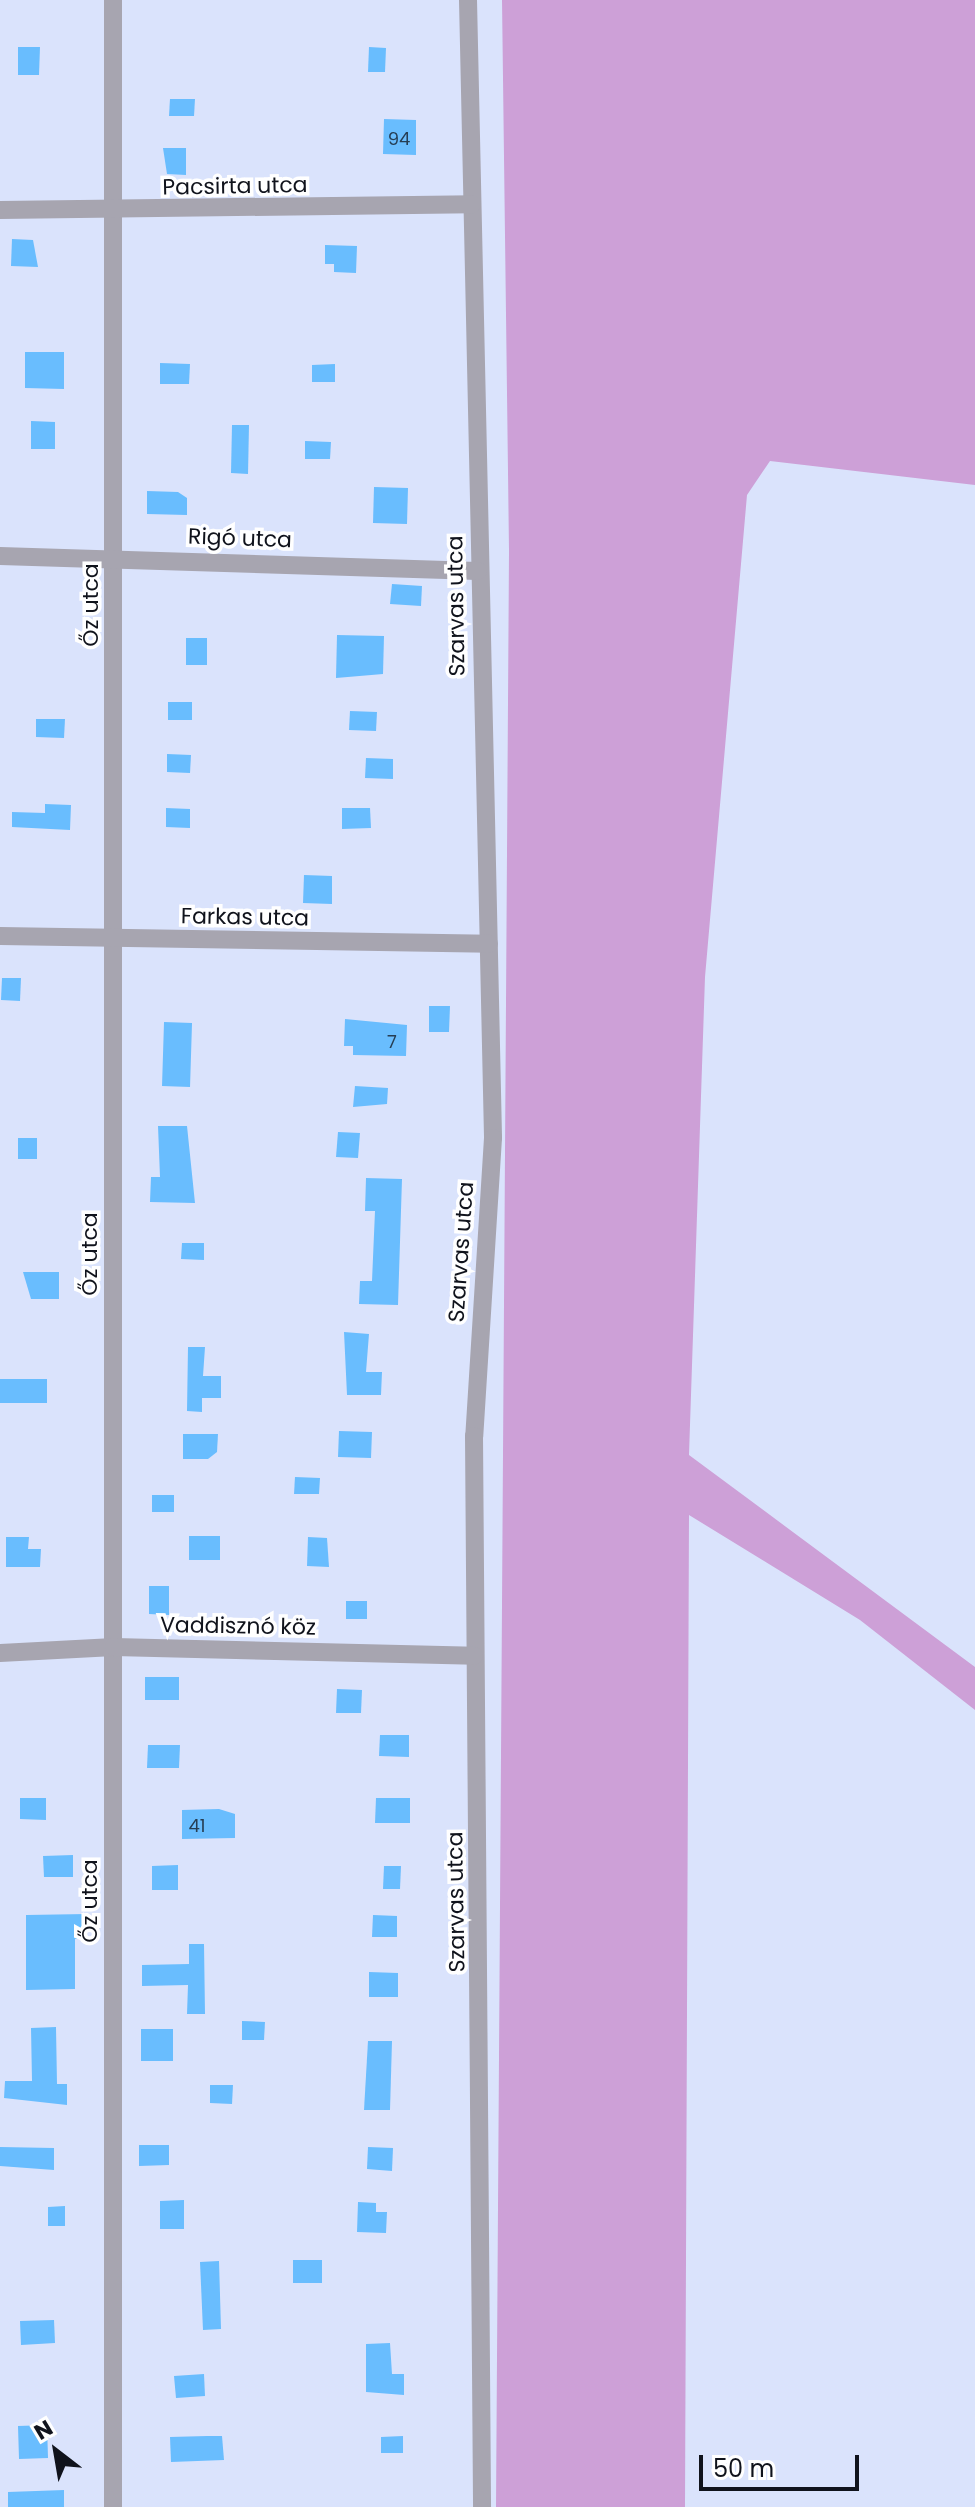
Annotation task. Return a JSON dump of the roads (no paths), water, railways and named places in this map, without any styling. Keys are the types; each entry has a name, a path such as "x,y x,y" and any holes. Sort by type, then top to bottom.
{"street":[{"name":"Őz utca","path":"113,0 113,2507"},
{"name":"Szarvas utca","path":"468,0 478,571 493,1138 474,1436 482,2507"},
{"name":"Pacsirta utca","path":"0,210 114,213 472,204"},
{"name":"Rigó utca","path":"0,556 115,557 478,571"},
{"name":"Farkas utca","path":"0,936 489,944"},
{"name":"Vaddisznó köz","path":"0,1653 114,1647 474,1656"}]}
